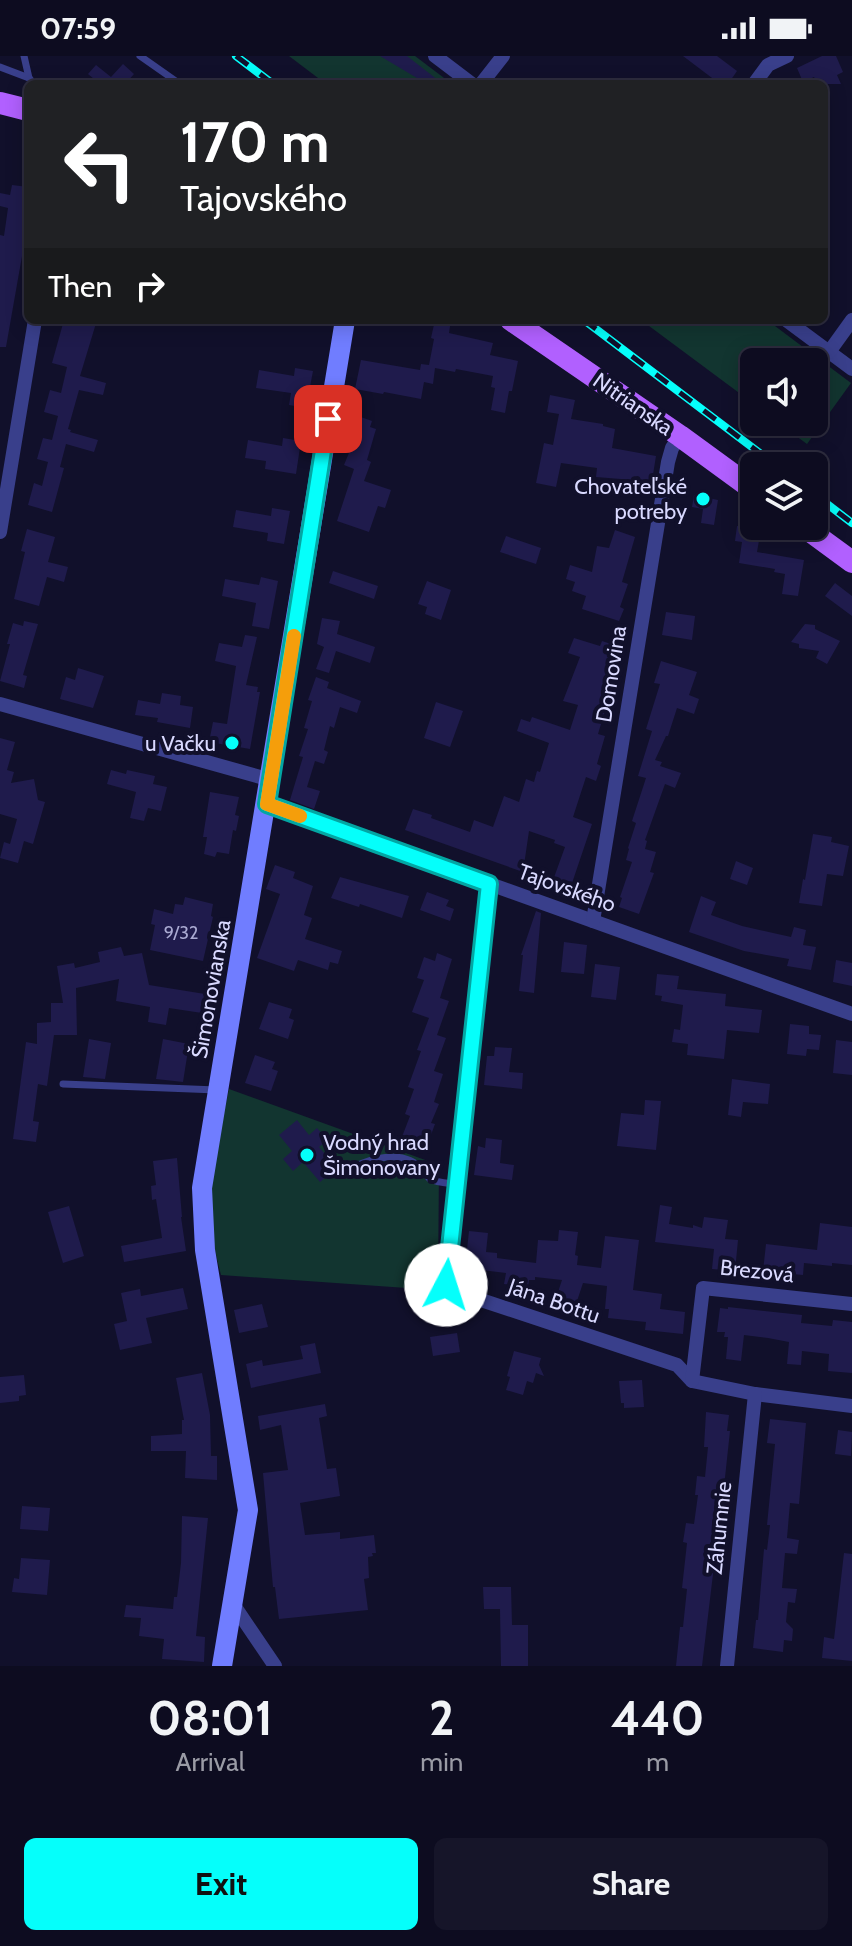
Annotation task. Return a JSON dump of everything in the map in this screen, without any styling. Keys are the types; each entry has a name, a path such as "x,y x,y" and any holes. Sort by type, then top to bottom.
{"main road":[{"path":"0,103 24,109"},
{"name":"Nitrianska","path":"517,324 740,480"},
{"path":"822,540 852,562"}],"street":[{"path":"435,56 467,80"},
{"path":"484,80 503,56"},
{"path":"757,80 768,65 787,56"},
{"path":"829,352 852,320"},
{"path":"0,532 34,324"},
{"name":"Šimonovianska","path":"222,1666 248,1510 205,1250 202,1188 344,324"},
{"path":"791,324 852,369"},
{"name":"Domovina","path":"593,921 668,462 680,436"},
{"path":"0,704 271,780"},
{"name":"Tajovského","path":"267,804 852,1014"},
{"name":"Jána Bottu","path":"489,884 446,1285 454,1291 677,1365 692,1381 755,1394 852,1406"},
{"name":"Brezová","path":"692,1381 703,1288 852,1304"},
{"name":"Záhumnie","path":"727,1666 755,1394"},
{"path":"233,1604 275,1666"}],"lane":[{"path":"24,56 32,80"},
{"path":"140,56 174,80"},
{"path":"0,67 30,80"},
{"path":"63,1084 219,1090"},
{"path":"348,1171 359,1164 400,1158 420,1167 433,1181 456,1184"}],"green space":[{"path":"289,56 415,56 447,80 321,80"},
{"path":"646,324 772,324 804,348 740,348 740,394"},
{"path":"828,366 851,383 828,415"},
{"path":"796,436 813,436 807,444"},
{"path":"229,1089 439,1165 438,1287 435,1290 221,1275 213,1237 211,1198 216,1151"}],"building":[{"path":"380,56 407,56 438,80 420,80"},
{"path":"683,56 717,56 737,71 731,80 715,80"},
{"path":"822,56 836,56 843,72 837,75 841,84 828,84 828,80 816,80 814,77 802,80 797,68"},
{"path":"123,64 134,74 129,80 95,80 88,74 96,65 111,77"},
{"path":"12,185 24,186 24,245 6,347 0,347 0,235 4,236 8,208 0,206 0,193 10,195"},
{"path":"63,324 96,324 80,376 106,383 103,395 79,390 68,429 98,440 94,452 66,444 60,467 64,468 52,512 28,505 34,483 42,486 48,462 37,459 43,438 52,440 58,416 44,412 50,390 61,393 67,367 52,363"},
{"path":"434,324 450,324 449,333 493,343 490,355 518,361 505,413 491,410 495,388 491,387 493,376 456,369 455,372 435,368 433,384 424,382 421,399 355,389 361,360 420,370 421,364 429,365 434,339 431,338"},
{"path":"295,368 313,371 306,408 289,405 291,393 256,388 259,370 294,376"},
{"path":"550,395 575,400 571,419 615,429 612,448 656,456 650,493 632,489 633,480 596,477 597,468 561,463 556,487 536,483 544,443 553,445 559,414 547,412"},
{"path":"358,416 372,421 370,427 376,429 367,460 371,462 364,481 391,490 385,508 378,506 369,532 337,521 354,469 344,465 355,438 350,437"},
{"path":"283,438 301,441 296,474 265,469 266,461 245,458 248,440 282,446"},
{"path":"694,495 718,500 714,525 701,523 703,509 692,507"},
{"path":"272,508 290,511 284,544 267,541 268,533 233,527 236,510 271,516"},
{"path":"737,526 740,526 740,540 759,540 757,552 804,560 798,596 782,594 785,574 774,572 775,569 739,563 742,542 735,541"},
{"path":"27,529 55,537 48,562 68,567 64,582 47,577 39,606 14,599"},
{"path":"615,530 635,537 622,582 628,584 619,621 582,609 586,596 572,591 575,582 566,579 570,565 592,572 597,546 609,548"},
{"path":"506,536 541,548 536,564 500,552"},
{"path":"333,571 378,586 374,599 329,583"},
{"path":"261,577 278,581 269,629 252,626 256,603 222,596 225,579 259,585"},
{"path":"427,581 451,590 441,620 425,614 427,607 418,604"},
{"path":"835,583 852,596 852,616 825,596"},
{"path":"666,612 695,616 692,640 662,635"},
{"path":"322,618 340,621 337,634 375,647 370,663 336,651 329,673 316,669 324,647 317,644"},
{"path":"24,621 38,624 23,675 27,676 24,688 0,681 13,623 23,626"},
{"path":"805,624 815,625 815,629 840,641 827,664 816,658 819,651 799,648 799,644 791,642"},
{"path":"245,635 257,637 246,685 258,687 257,692 260,692 250,749 209,742 213,722 227,724 236,666 215,661 219,643 242,647"},
{"path":"574,638 600,646 602,641 617,646 604,689 611,691 598,734 605,736 597,764 601,766 596,781 586,777 573,817 592,824 570,889 552,883 565,847 554,843 555,840 529,831 523,872 405,830 413,809 470,832 474,820 493,827 504,796 519,802 526,779 534,782 537,771 540,772 549,743 517,731 521,719 530,722 532,717 570,730 578,705 563,701 580,657 568,653"},
{"path":"661,661 697,672 689,695 699,699 694,714 677,708 668,736 655,760 662,762 660,766 681,773 675,788 665,784 645,840 645,849 656,852 650,872 654,873 639,914 619,907 632,862 626,860 636,823 632,821 646,778 638,776 652,731 646,729 660,684 654,683"},
{"path":"78,668 104,676 93,708 60,699 66,677 75,680"},
{"path":"316,677 329,682 327,688 361,701 357,713 340,707 334,728 330,726 324,764 315,761 307,787 320,791 314,809 290,800 303,757 299,756 308,729 304,728 312,701 308,700"},
{"path":"162,693 181,696 180,705 193,707 190,728 135,715 138,700 160,704"},
{"path":"436,702 463,711 450,747 424,738"},
{"path":"0,738 15,742 7,770 14,772 11,783 34,779 38,800 45,802 33,844 24,841 18,863 0,858 4,842 10,844 17,819 0,814"},
{"path":"111,770 155,776 153,784 167,787 161,811 148,808 144,821 130,818 136,792 107,784"},
{"path":"210,792 239,797 235,815 239,816 229,854 217,852 215,857 204,854 207,837 203,837"},
{"path":"813,834 832,837 831,842 849,846 843,876 827,874 822,906 799,903"},
{"path":"736,861 753,868 747,885 730,879"},
{"path":"275,865 295,872 293,878 313,886 304,915 312,918 305,939 342,951 338,964 330,962 328,970 298,960 294,971 257,958 280,894 266,889"},
{"path":"340,877 409,896 402,918 331,898"},
{"path":"427,892 449,900 446,906 454,909 450,921 420,910"},
{"path":"701,896 716,902 711,915 742,926 791,937 794,927 806,930 803,945 816,947 811,970 787,966 789,959 744,951 689,932"},
{"path":"185,897 213,904 203,961 150,950 155,925 151,924 154,909 173,914 175,904 183,905"},
{"path":"536,911 541,913 534,993 519,991 521,955"},
{"path":"564,942 587,945 584,974 561,972"},
{"path":"121,947 124,956 142,953 149,985 205,994 202,1013 169,1008 166,1025 148,1022 150,1007 116,1001 119,979 76,988 77,1035 54,1035 47,1086 38,1084 33,1121 39,1122 36,1142 13,1139 26,1042 37,1044 37,1023 51,1022 51,1003 63,1003 57,966 74,963 75,968 100,962 98,952"},
{"path":"437,953 452,959 440,998 449,1001 437,1035 446,1038 434,1071 443,1074 434,1102 439,1104 425,1151 400,1142 410,1116 405,1114 414,1089 408,1087 429,1018 412,1012 424,980 417,978 424,957 435,961"},
{"path":"836,960 852,963 852,986 833,982"},
{"path":"595,964 620,967 616,1000 591,997"},
{"path":"657,974 679,976 677,989 726,994 725,1006 762,1010 759,1033 727,1030 724,1059 687,1055 688,1044 672,1042 674,1029 680,1030 683,1005 661,1001 662,996 655,995"},
{"path":"269,1002 292,1009 289,1018 294,1020 288,1039 259,1029"},
{"path":"790,1024 809,1026 809,1034 821,1035 819,1050 807,1049 806,1056 787,1054"},
{"path":"89,1039 111,1043 105,1079 83,1077"},
{"path":"163,1039 189,1044 183,1082 156,1079"},
{"path":"836,1040 852,1042 852,1075 833,1073"},
{"path":"495,1047 512,1048 509,1072 523,1073 522,1089 484,1085 487,1056 494,1056"},
{"path":"255,1055 275,1062 272,1069 278,1071 271,1091 245,1083"},
{"path":"732,1079 770,1084 768,1104 743,1102 741,1117 728,1115"},
{"path":"645,1100 661,1101 656,1150 617,1146 621,1113 644,1115"},
{"name":"Vodný hrad Šimonovany","path":"297,1120 309,1135 317,1128 328,1140 319,1147 337,1168 320,1182 303,1162 293,1171 283,1159 292,1151 279,1135"},
{"path":"486,1138 502,1140 500,1163 514,1165 512,1180 474,1175 478,1146 485,1148"},
{"path":"177,1158 186,1251 124,1262 121,1246 162,1238 156,1199 152,1200 151,1186 156,1185 153,1161"},
{"path":"660,1205 672,1207 669,1224 702,1228 704,1217 728,1220 725,1239 738,1240 735,1271 712,1269 714,1249 655,1242"},
{"path":"69,1206 84,1256 63,1263 48,1212"},
{"path":"820,1223 852,1227 852,1265 804,1263 803,1275 763,1271 766,1244 817,1250"},
{"path":"559,1230 578,1232 577,1265 601,1268 605,1236 639,1240 633,1290 662,1294 660,1309 685,1312 683,1334 645,1330 646,1322 608,1318 609,1309 605,1309 607,1286 583,1283 572,1316 552,1310 562,1280 535,1277 535,1280 529,1280 528,1287 504,1284 506,1273 465,1268 469,1231 488,1233 486,1252 497,1253 497,1258 536,1263 538,1240 558,1241"},
{"path":"183,1288 188,1309 146,1318 152,1343 120,1350 114,1324 127,1321 121,1293 140,1289 141,1296"},
{"path":"262,1304 268,1327 239,1333 234,1310"},
{"path":"720,1308 802,1315 801,1323 832,1326 833,1320 852,1322 852,1373 828,1371 829,1354 802,1351 801,1365 787,1364 789,1342 744,1335 741,1361 726,1359 728,1337 724,1337 725,1332 717,1332"},
{"path":"457,1333 460,1352 433,1356 430,1337"},
{"path":"315,1343 321,1373 251,1388 246,1364 262,1360 263,1366 303,1359 300,1346"},
{"path":"514,1351 541,1358 539,1365 544,1376 536,1373 533,1383 527,1381 523,1395 506,1390"},
{"path":"202,1373 210,1415 211,1456 217,1456 217,1480 185,1478 186,1451 151,1451 151,1436 182,1434 184,1420 176,1378"},
{"path":"24,1375 26,1395 19,1396 19,1401 0,1403 0,1377"},
{"path":"642,1380 644,1407 624,1408 619,1381"},
{"path":"325,1404 327,1416 319,1418 327,1469 336,1468 340,1496 300,1503 305,1535 340,1532 340,1539 374,1535 376,1553 368,1557 369,1578 364,1579 368,1610 279,1619 273,1587 263,1473 288,1470 281,1425 260,1430 258,1416"},
{"path":"706,1412 729,1415 720,1524 702,1666 676,1666 687,1589 682,1588 687,1543 683,1542 686,1523 694,1524 697,1476 705,1477 708,1447 704,1447"},
{"path":"770,1419 806,1423 799,1504 790,1503 787,1538 799,1540 797,1554 785,1553 782,1588 797,1589 795,1603 788,1602 786,1622 793,1629 792,1641 784,1640 783,1652 753,1648 764,1549 767,1550 770,1525 767,1525 775,1444 767,1443"},
{"path":"838,1430 852,1432 851,1456 835,1454"},
{"path":"22,1506 50,1508 48,1531 20,1529"},
{"path":"182,1516 208,1518 196,1636 205,1637 204,1662 162,1659 164,1639 139,1636 141,1618 124,1617 126,1605 173,1609 181,1563"},
{"path":"844,1553 852,1554 852,1661 822,1658 824,1637 834,1639"},
{"path":"21,1558 50,1560 47,1595 12,1592 14,1578 19,1579"},
{"path":"483,1587 511,1587 512,1625 528,1625 528,1666 501,1666 500,1609 484,1609"}],"railway":[{"path":"236,56 268,80"},
{"path":"589,324 758,452"},
{"path":"828,505 852,523"}],"slow traffic":[{"path":"294,636 267,804 300,816"}],"place":[{"name":"Chovateľské potreby","path":"703,499"},
{"name":"u Vačku","path":"232,743"},
{"name":"Vodný hrad Šimonovany","path":"307,1155"}],"route":[{"path":"328,419 267,804 489,884 446,1285"}]}
